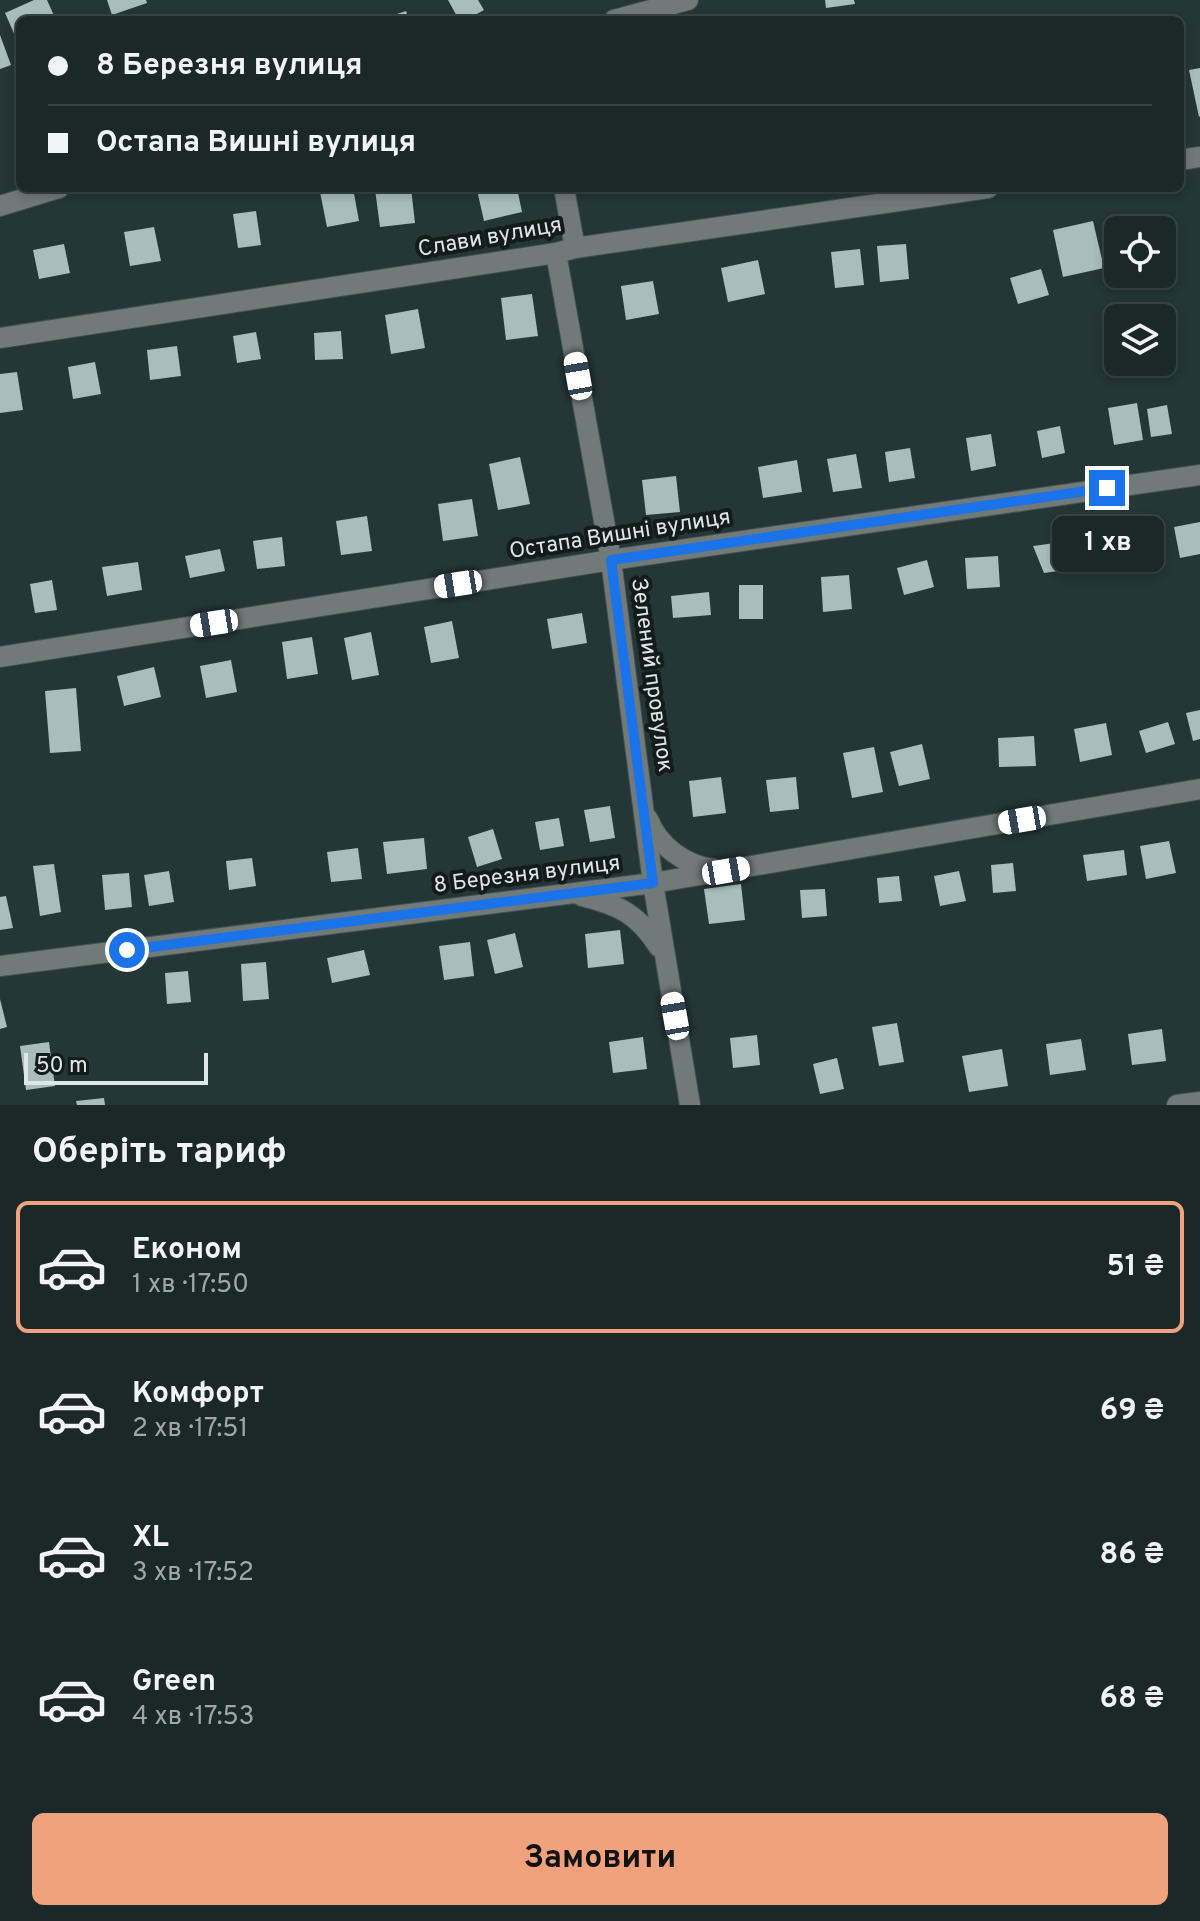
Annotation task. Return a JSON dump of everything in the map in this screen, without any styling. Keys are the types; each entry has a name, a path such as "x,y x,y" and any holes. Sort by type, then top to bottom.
{"street":[{"path":"629,16 688,0"},
{"path":"0,206 46,192"},
{"name":"Зелений провулок","path":"564,192 566,251 611,560 653,883 690,1105"},
{"name":"Слави вулиця","path":"0,338 961,192"},
{"name":"Остапа Вишні вулиця","path":"0,657 611,560 1200,475"},
{"name":"8 Березня вулиця","path":"0,966 653,883 1200,789"},
{"path":"644,806 653,831 674,853 688,862 726,871"},
{"path":"570,893 632,914 646,926 665,956"},
{"path":"1177,1105 1200,1102"}],"building":[{"path":"34,0 47,0 54,16 16,16 16,38 5,13"},
{"path":"107,0 146,0 147,3 112,15"},
{"path":"448,0 478,0 484,10 473,16 457,16"},
{"path":"825,0 854,0 855,4 826,8"},
{"path":"406,11 408,16 391,16"},
{"path":"0,35 11,65 0,69"},
{"path":"1200,68 1200,116 1199,117 1189,70"},
{"path":"320,192 354,192 359,221 327,227"},
{"path":"375,192 411,192 415,223 380,227"},
{"path":"477,192 518,192 522,212 484,221"},
{"path":"256,211 261,245 238,248 233,214"},
{"path":"1093,221 1104,268 1063,277 1053,230"},
{"path":"154,227 161,261 130,266 124,232"},
{"path":"64,244 70,273 39,279 33,250"},
{"path":"906,244 909,279 880,282 877,246"},
{"path":"860,249 864,285 835,288 831,252"},
{"path":"758,260 765,294 728,302 721,268"},
{"path":"1041,269 1049,295 1018,304 1010,278"},
{"path":"653,281 659,314 626,320 621,286"},
{"path":"532,294 538,336 506,340 501,298"},
{"path":"418,309 425,348 391,354 385,315"},
{"path":"341,331 343,359 315,360 314,333"},
{"path":"256,332 261,359 237,363 233,336"},
{"path":"177,346 181,376 150,380 147,350"},
{"path":"95,362 101,394 73,399 68,367"},
{"path":"17,372 23,410 0,413 0,374"},
{"path":"1137,403 1143,440 1114,445 1108,408"},
{"path":"1167,405 1172,434 1151,437 1147,409"},
{"path":"1060,426 1065,453 1042,458 1037,431"},
{"path":"991,434 996,466 971,471 966,438"},
{"path":"910,448 915,478 889,482 885,452"},
{"path":"856,454 862,488 833,492 827,459"},
{"path":"520,457 530,504 498,510 489,464"},
{"path":"797,460 802,492 763,498 758,467"},
{"path":"676,476 680,512 646,515 642,480"},
{"path":"472,499 478,536 443,541 438,504"},
{"path":"367,516 372,551 341,555 336,521"},
{"path":"1200,522 1200,554 1180,558 1174,527"},
{"path":"1158,527 1160,553 1137,555 1136,529"},
{"path":"282,537 285,566 257,569 253,541"},
{"path":"1070,541 1073,569 1044,573 1033,546"},
{"path":"220,549 225,571 190,578 185,556"},
{"path":"998,556 1000,587 967,589 965,558"},
{"path":"927,560 934,587 904,595 897,568"},
{"path":"138,562 142,590 107,596 102,567"},
{"path":"849,575 852,609 823,612 821,577"},
{"path":"52,580 57,610 35,613 30,584"},
{"path":"739,585 763,585 763,619 739,619"},
{"path":"709,592 711,615 673,618 671,596"},
{"path":"582,613 587,643 552,649 547,619"},
{"path":"452,621 459,658 431,663 424,627"},
{"path":"371,632 379,675 352,680 344,638"},
{"path":"312,637 318,674 287,679 282,642"},
{"path":"231,660 237,692 206,698 200,666"},
{"path":"154,667 161,697 124,706 117,676"},
{"path":"76,688 81,751 50,753 45,691"},
{"path":"1200,710 1200,739 1193,741 1186,713"},
{"path":"1168,722 1175,744 1146,753 1139,731"},
{"path":"1106,723 1112,755 1080,762 1074,729"},
{"path":"1034,736 1036,766 999,767 998,738"},
{"path":"922,744 930,779 899,786 890,752"},
{"path":"874,747 883,792 852,798 843,753"},
{"path":"721,777 726,813 693,817 689,781"},
{"path":"796,777 799,809 770,812 766,780"},
{"path":"610,806 615,838 590,842 584,810"},
{"path":"559,818 564,846 540,850 535,822"},
{"path":"493,829 502,859 477,867 468,837"},
{"path":"424,838 427,869 387,874 383,842"},
{"path":"1169,841 1176,873 1146,879 1140,846"},
{"path":"358,848 362,879 331,882 327,852"},
{"path":"1124,850 1127,875 1087,881 1083,855"},
{"path":"252,858 256,886 229,890 226,861"},
{"path":"1013,863 1016,891 993,893 991,865"},
{"path":"54,864 61,912 40,916 33,866"},
{"path":"169,871 174,902 149,906 144,875"},
{"path":"959,871 966,901 940,906 934,876"},
{"path":"129,873 132,907 105,910 102,875"},
{"path":"899,876 902,901 879,903 877,878"},
{"path":"741,884 745,920 709,924 704,889"},
{"path":"825,889 827,916 802,918 800,890"},
{"path":"6,896 13,928 0,930 0,897"},
{"path":"620,930 624,964 588,968 585,934"},
{"path":"515,933 523,967 495,974 487,940"},
{"path":"470,942 474,976 444,980 439,946"},
{"path":"364,950 370,975 332,983 327,958"},
{"path":"266,962 269,999 243,1001 241,964"},
{"path":"188,971 191,1002 167,1004 165,973"},
{"path":"0,999 7,1027 0,1029"},
{"path":"897,1023 904,1062 879,1066 872,1027"},
{"path":"1162,1029 1166,1061 1132,1065 1128,1034"},
{"path":"757,1035 760,1065 733,1068 730,1038"},
{"path":"643,1037 647,1069 613,1073 609,1042"},
{"path":"1081,1039 1086,1070 1050,1075 1046,1044"},
{"path":"49,1042 55,1086 26,1090 20,1046"},
{"path":"1002,1049 1008,1086 969,1092 962,1056"},
{"path":"837,1058 844,1089 820,1094 813,1064"},
{"path":"104,1098 105,1105 77,1105 76,1101"}],"route":[{"path":"127,950 653,883 611,560 1107,488"}]}
